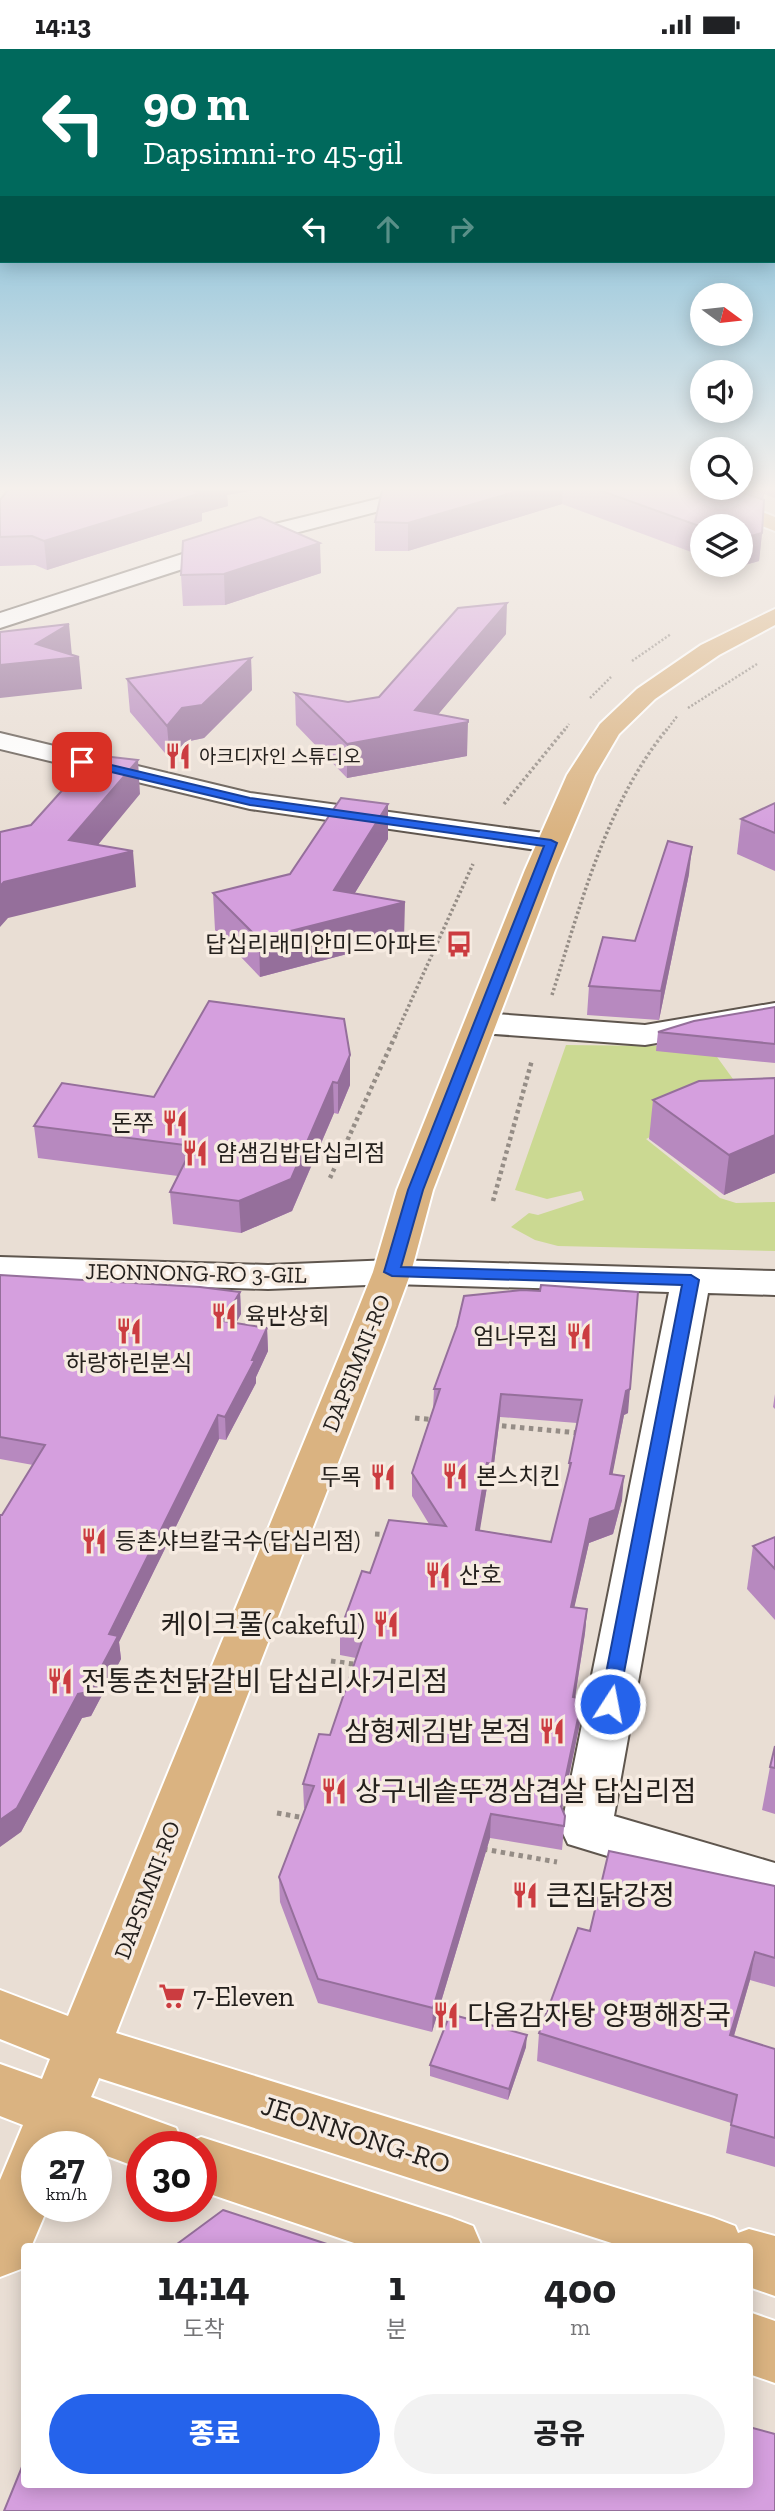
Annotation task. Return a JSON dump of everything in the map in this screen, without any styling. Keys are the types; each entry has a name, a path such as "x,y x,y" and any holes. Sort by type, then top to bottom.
{"main road":[{"name":"DAPSIMNI-RO","path":"50,2131 392,1272 415,1190 551,843 581,775 609,730 646,694 688,663 775,616"},
{"name":"JEONNONG-RO","path":"0,2014 85,2047 701,2243"},
{"path":"0,2090 38,2131"},
{"path":"217,2169 440,2243"},
{"name":"DAPSIMNI-RO","path":"0,2248 21,2199"},
{"path":"753,2259 775,2266"},
{"path":"753,2344 775,2352"}],"street":[{"path":"0,621 50,605"},
{"path":"0,741 250,801 551,843"},
{"path":"481,1023 645,1035 775,1013"},
{"name":"JEONNONG-RO 3-GIL","path":"0,1269 268,1277 392,1272 775,1283"},
{"path":"691,1280 586,1829 775,1885"}],"path":[{"path":"493,1201 540,1029 591,878 637,770 676,716 764,660"},
{"path":"415,1418 442,1421"},
{"path":"483,1424 660,1440"},
{"path":"375,1534 403,1536"},
{"path":"331,1661 370,1667"},
{"path":"277,1814 318,1821"},
{"path":"480,1849 575,1865 586,1829"}],"green space":[{"path":"704,1039 733,1079 714,1106 646,1139 720,1198 736,1203 775,1202 775,1251 558,1246 535,1240 511,1227 529,1213 538,1215 584,1200 581,1191 547,1199 515,1190 566,1045 658,1046"}],"building":[{"path":"505,605 415,710 468,722 347,744 295,693 348,702 379,697 458,608"},
{"path":"69,624 36,644 79,657 0,665 0,632"},
{"path":"251,658 202,705 182,708 167,726 127,679"},
{"path":"94,755 138,760 69,840 133,851 4,882 0,886 0,832 31,825"},
{"path":"341,798 388,804 334,890 405,902 259,939 213,893 290,874"},
{"path":"775,803 775,833 741,819"},
{"path":"668,841 692,847 661,991 589,986 603,937 635,941"},
{"path":"209,1001 344,1019 350,1055 338,1083 333,1082 291,1179 239,1201 170,1192 193,1146 34,1126 62,1083 154,1097"},
{"path":"775,1007 775,1044 658,1032 694,1021"},
{"path":"775,1078 775,1135 729,1155 653,1100 699,1081"},
{"path":"0,1275 200,1287 240,1292 223,1321 267,1328 252,1360 255,1360 225,1417 218,1415 109,1634 118,1636 88,1692 78,1694 17,1808 0,1820 0,1515 45,1445 0,1437"},
{"path":"541,1285 638,1292 630,1389 626,1391 610,1474 624,1476 615,1510 590,1519 571,1607 587,1609 573,1697 582,1699 560,1804 565,1816 564,1826 491,1814 433,2008 318,1979 279,1877 314,1786 303,1784 319,1734 330,1735 364,1635 340,1631 362,1571 370,1573 389,1520 446,1526 412,1473 440,1389 434,1389 457,1326 464,1296 522,1290 540,1291","holes":["501,1394 582,1400 571,1463 551,1542 476,1530 487,1463 492,1464"]},
{"path":"775,1537 775,1569 753,1546"},
{"path":"775,1746 775,1768 770,1767"},
{"path":"609,1851 775,1886 775,1958 755,1952 730,2035 775,2049 775,2138 731,2125 737,2095 539,2033 578,1928 590,1931"},
{"path":"450,2014 527,2035 509,2089 430,2065"},
{"path":"223,2210 324,2243 178,2243 207,2222 217,2222 217,2214"},
{"path":"753,2428 775,2434 775,2511 4,2511 21,2469 21,2488 753,2488"}],"place":[{"name":"아크디자인 스튜디오","path":"178,756"},
{"name":"답십리래미안미드아파트","path":"459,944"},
{"name":"돈쭈","path":"175,1123"},
{"name":"얌샘김밥답십리점","path":"195,1153"},
{"name":"육반상회","path":"224,1316"},
{"name":"하랑하린분식","path":"129,1331"},
{"name":"엄나무집","path":"579,1336"},
{"name":"본스치킨","path":"455,1476"},
{"name":"두목","path":"383,1477"},
{"name":"등촌샤브칼국수(답십리점)","path":"94,1541"},
{"name":"산호","path":"438,1575"},
{"name":"케이크풀(cakeful)","path":"386,1624"},
{"name":"전통춘천닭갈비 답십리사거리점","path":"60,1681"},
{"name":"삼형제김밥 본점","path":"552,1731"},
{"name":"상구네솥뚜껑삼겹살 답십리점","path":"334,1791"},
{"name":"큰집닭강정","path":"525,1895"},
{"name":"7-Eleven","path":"172,1996"},
{"name":"다옴감자탕 양평해장국","path":"446,2015"}],"route":[{"path":"82,762 250,801 551,843 415,1190 392,1272 691,1280 610,1704"}]}
